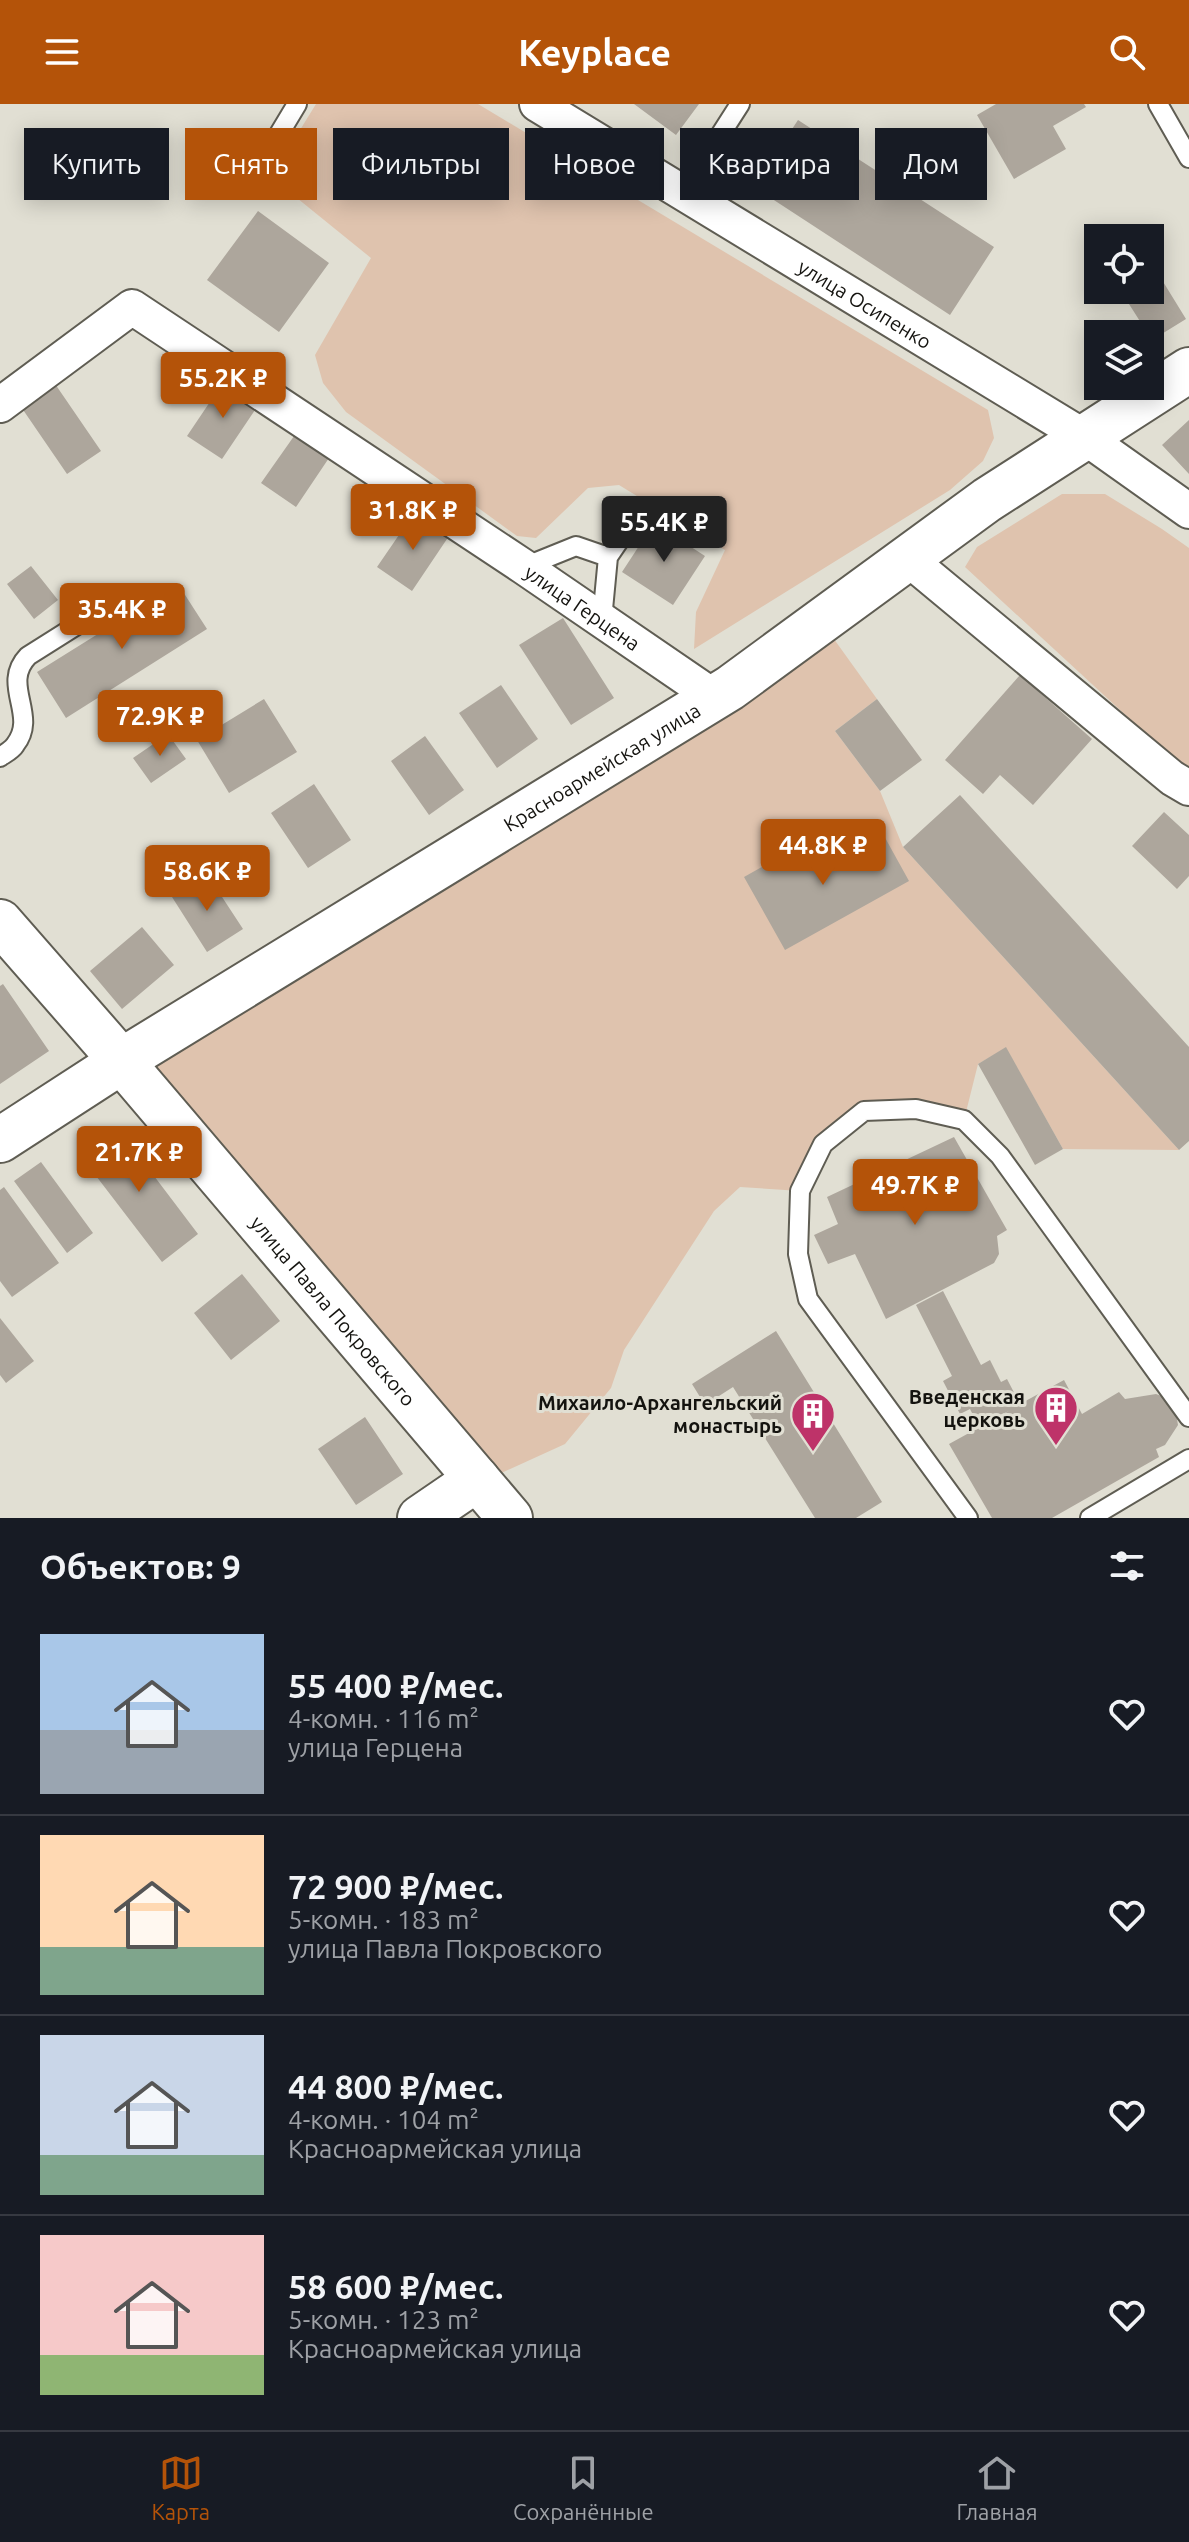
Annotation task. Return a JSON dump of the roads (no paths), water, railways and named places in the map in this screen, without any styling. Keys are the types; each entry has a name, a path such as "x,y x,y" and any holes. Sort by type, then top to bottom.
{"street":[{"name":"улица Осипенко","path":"537,104 680,191"},
{"name":"улица Осипенко","path":"695,200 1086,438 1189,511"},
{"name":"улица Герцена","path":"0,405 132,307 714,697"},
{"name":"Красноармейская улица","path":"0,1140 122,1061 714,697 987,500 1189,370"},
{"path":"907,558 1172,778 1189,788"},
{"name":"улица Павла Покровского","path":"0,922 510,1518"},
{"path":"420,1518 477,1479"}],"lane":[{"path":"283,128 297,104"},
{"path":"725,128 740,104"},
{"path":"1158,104 1189,158"},
{"path":"602,620 608,557 640,510"},
{"path":"524,567 576,546 608,557"},
{"path":"0,757 15,745 23,727 15,681 17,666 120,598"},
{"path":"968,1518 808,1299 798,1254 800,1191 823,1144 864,1111 916,1109 964,1120 1000,1156 1189,1417"},
{"path":"1090,1518 1189,1459"}],"place":[{"name":"Введенская церковь","path":"1056,1447"},
{"name":"Михаило-Архангельский монастырь","path":"813,1453"}]}
